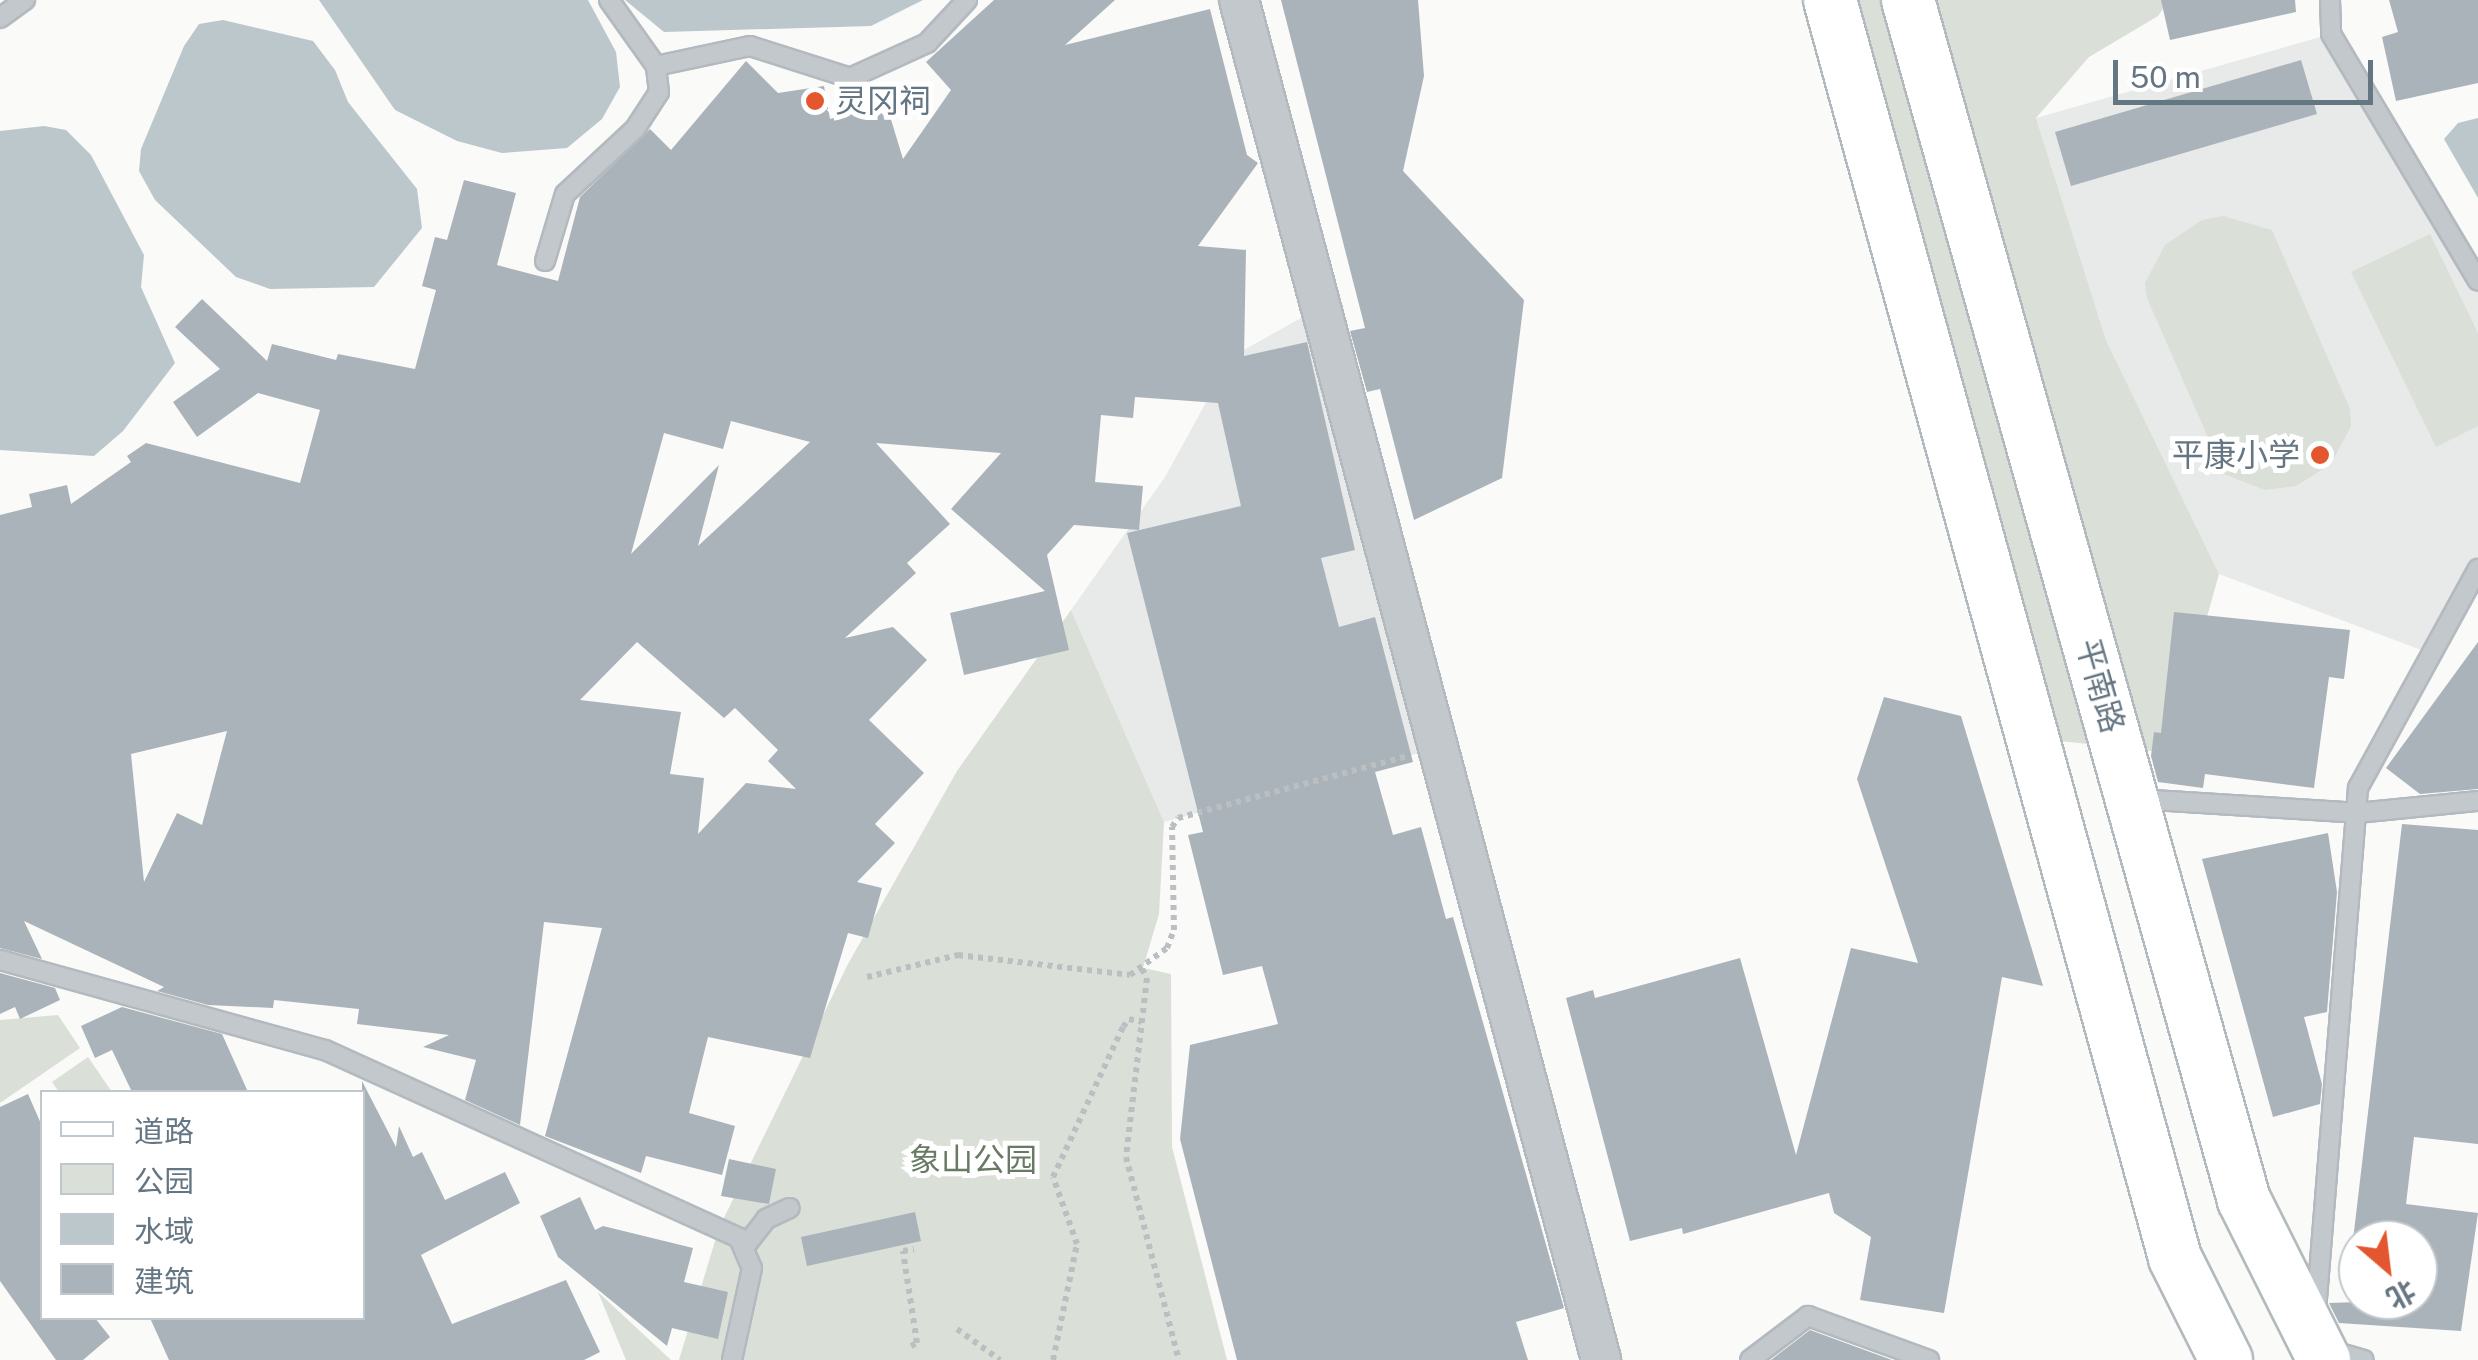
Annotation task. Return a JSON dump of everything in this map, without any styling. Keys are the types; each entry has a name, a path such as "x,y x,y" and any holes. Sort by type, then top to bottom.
{"main road":[{"path":"1830,0 2175,1258 2226,1360"},
{"name":"平南路","path":"1908,0 2244,1200 2312,1355"}],"street":[{"path":"1239,0 1602,1360"}],"lane":[{"path":"0,18 24,0"},
{"path":"545,261 565,194 635,129 659,92 656,66 609,0"},
{"path":"656,66 750,46 850,78 927,43 968,0"},
{"path":"2330,0 2331,34 2478,280"},
{"path":"2364,1360 2312,1355 2358,788 2478,569"},
{"path":"2132,799 2357,813 2478,801"},
{"path":"0,960 325,1050 746,1245"},
{"path":"746,1245 766,1219 790,1208"},
{"path":"732,1360 752,1268 746,1245"},
{"path":"1750,1360 1808,1316 1928,1360"}],"path":[{"path":"867,977 958,955 1118,976 1142,969 1166,948 1174,930 1172,827 1178,818 1438,748"},
{"path":"1142,969 1148,978 1126,1157 1179,1360"},
{"path":"1053,1360 1077,1256 1053,1177 1123,1026 1128,1019 1142,1022"},
{"path":"912,1346 917,1343 903,1252 914,1249"},
{"path":"957,1329 962,1339 1000,1360"}],"shaded area":[{"name":"平康小学","path":"2331,34 2478,281 2478,569 2432,654 2219,574 2106,340 2036,118"},
{"path":"1319,308 1438,748 1164,822 1071,610 1165,477 1231,357"}],"green space":[{"path":"1830,0 2169,0 2158,16 2089,57 2036,118 2106,340 2219,574 2169,753 2033,738"},
{"path":"2223,216 2272,230 2350,409 2351,426 2331,464 2296,486 2265,490 2224,474 2147,298 2145,283 2165,245 2202,220"},
{"path":"2430,234 2478,333 2478,426 2436,447 2351,272"},
{"name":"象山公园","path":"1071,610 1164,822 1159,914 1143,968 1171,974 1172,1147 1227,1360 679,1360 719,1228 848,964 957,771"},
{"path":"58,1015 80,1048 0,1103 0,1020"},
{"path":"88,1057 111,1090 58,1090 52,1082"},
{"path":"598,1292 671,1360 626,1360"}],"water":[{"path":"319,0 588,0 616,52 620,87 602,119 567,148 502,153 457,141 395,110"},
{"path":"625,0 923,0 871,26 664,32"},
{"path":"223,20 313,41 335,70 348,102 417,189 422,228 374,287 270,289 236,277 155,200 139,171 141,149 184,46 199,24"},
{"path":"2478,118 2478,198 2444,139 2458,123"},
{"path":"44,126 66,130 91,155 144,255 141,287 175,363 123,431 94,456 0,450 0,131"}],"building":[{"path":"994,0 1115,0 1065,45 1210,9 1247,155 1258,163 1198,246 1246,250 1244,356 1307,342 1355,550 1321,558 1339,627 1375,617 1413,762 1375,772 1393,835 1421,827 1446,919 1453,917 1564,1308 1516,1322 1528,1360 1237,1360 1180,1139 1190,1045 1278,1024 1262,966 1223,975 1188,835 1203,832 1127,533 1241,506 1218,403 1135,397 1133,418 1101,415 1095,482 1143,486 1139,530 1074,525 1047,555 1069,650 964,675 950,613 1045,591 951,509 1001,453 876,443 950,524 907,563 916,573 845,638 893,627 927,660 869,720 924,773 875,824 895,843 857,882 882,888 868,938 848,933 810,1058 708,1037 689,1113 735,1126 722,1175 646,1156 641,1173 545,1136 602,928 544,922 520,1125 465,1100 476,1060 423,1047 449,1035 357,1024 359,1009 274,1000 273,1008 208,1005 157,991 164,987 24,921 42,959 0,948 0,515 32,507 29,494 67,485 71,504 131,462 127,456 146,443 300,483 320,410 258,393 197,437 173,402 220,369 175,327 202,299 267,361 272,344 336,360 338,354 415,369 436,290 422,286 435,237 447,240 464,180 516,193 497,265 558,281 580,197 650,129 671,150 746,61 778,93 824,86 830,119 886,103 903,159 951,90 926,62","holes":["731,421 810,442 698,546 719,465 631,554 664,433 723,449","637,642 724,718 735,708 778,750 768,761 796,789 746,783 698,834 704,778 670,774 681,712 580,700","227,731 202,825 177,813 144,882 131,754"]},
{"path":"1281,0 1418,0 1424,76 1403,171 1524,300 1502,478 1414,520 1380,389 1367,392 1350,331 1365,328"},
{"path":"2161,0 2295,0 2296,12 2170,40"},
{"path":"2389,0 2478,0 2478,83 2396,101 2382,37 2398,32"},
{"path":"2301,60 2317,114 2071,186 2055,132"},
{"path":"2174,612 2350,630 2344,679 2329,677 2314,788 2205,774 2203,788 2158,782 2151,756 2154,732 2161,733"},
{"path":"2478,642 2478,789 2420,794 2386,768"},
{"path":"1884,697 1961,716 2043,986 2002,977 1944,1313 1860,1300 1871,1237 1834,1213 1829,1193 1683,1234 1682,1228 1630,1241 1566,998 1593,990 1595,998 1740,958 1796,1155 1851,948 1918,963 1857,779"},
{"path":"2402,824 2478,830 2478,1144 2414,1137 2406,1204 2478,1213 2461,1331 2339,1323 2329,1303 2338,1303 2338,1320 2438,1320 2438,1220 2355,1220"},
{"path":"2328,833 2337,892 2327,1012 2304,1017 2322,1084 2320,1104 2273,1117 2202,859"},
{"path":"0,973 55,988 60,1000 20,1019 15,1007 0,1014"},
{"path":"122,1007 222,1034 247,1090 131,1090 112,1050 95,1058 81,1026"},
{"path":"362,1081 396,1147 399,1126 413,1157 422,1152 445,1200 505,1172 520,1203 421,1255 452,1324 566,1280 600,1352 584,1360 169,1360 151,1320 365,1320"},
{"path":"28,1094 40,1121 40,1320 97,1320 110,1337 83,1360 56,1360 0,1281 0,1107"},
{"path":"729,1159 776,1169 769,1204 721,1196"},
{"path":"580,1197 595,1230 603,1226 693,1248 684,1282 728,1292 718,1339 672,1328 667,1346 558,1257 540,1216"},
{"path":"915,1212 921,1241 807,1266 801,1237"},
{"path":"1810,1330 1892,1360 1771,1360"}],"place":[{"name":"灵冈祠","path":"815,101"},
{"name":"平康小学","path":"2320,455"}]}
